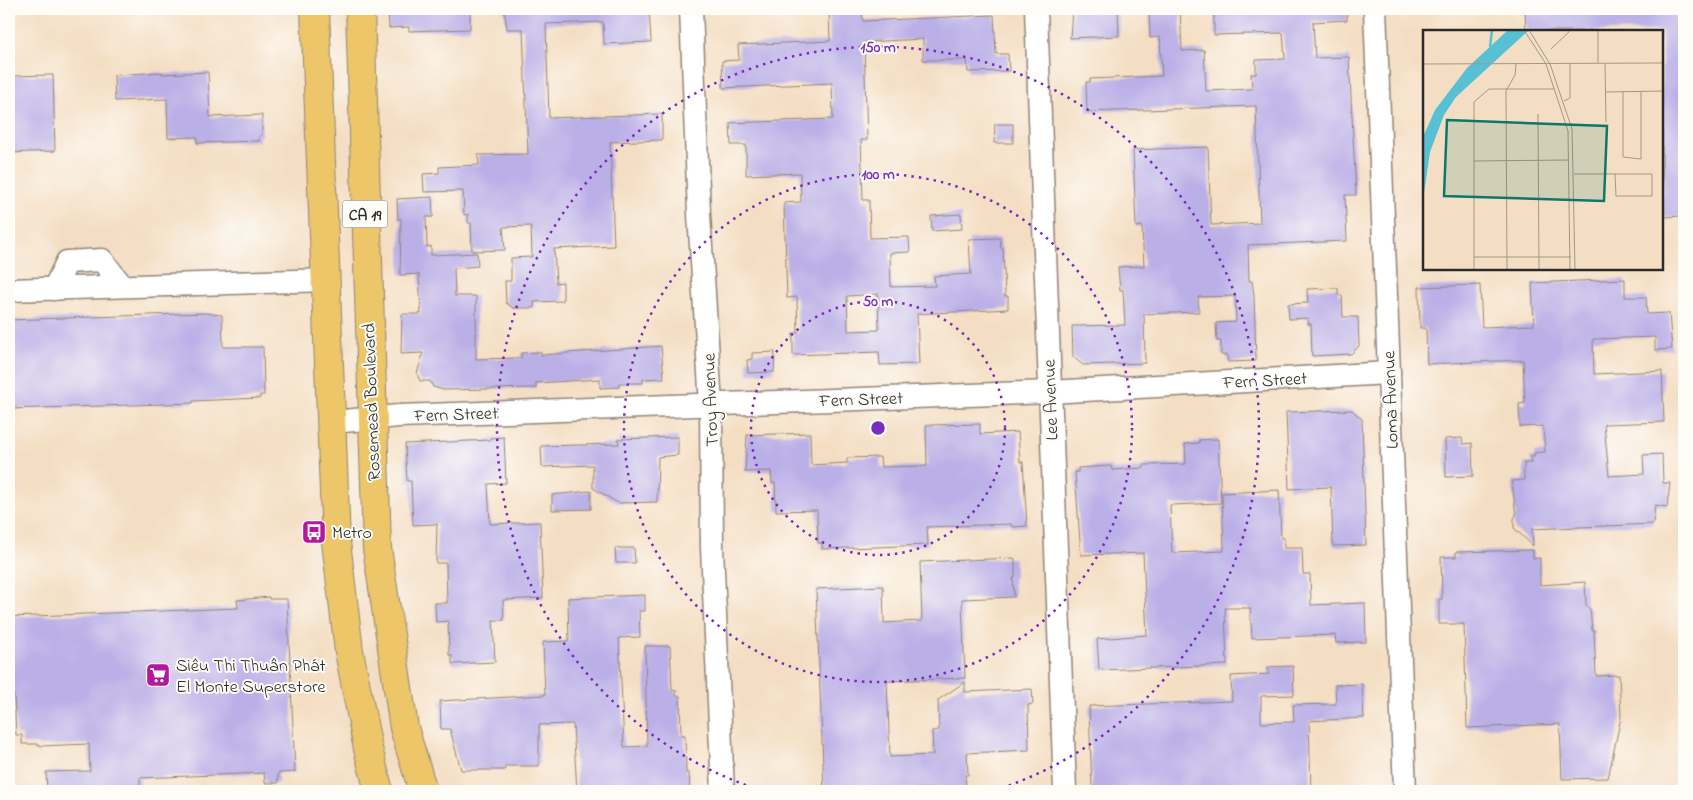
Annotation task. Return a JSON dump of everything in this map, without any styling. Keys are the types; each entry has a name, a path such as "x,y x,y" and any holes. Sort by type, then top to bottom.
{"main road":[{"name":"CA 19","path":"315,9 336,542 349,651 368,749 379,791"},
{"name":"Rosemead Boulevard","path":"360,9 371,420 377,548 404,728 417,784"}],"street":[{"name":"Troy Avenue","path":"691,9 699,214 711,405 712,548 723,791"},
{"name":"Lee Avenue","path":"1036,9 1065,791"},
{"name":"Loma Avenue","path":"1375,9 1405,791"},
{"path":"9,290 327,280"},
{"name":"Fern Street","path":"332,422 399,416 1049,392 1389,373"}],"building":[{"path":"388,9 470,9 470,29 409,31 409,27 389,28"},
{"path":"504,9 649,9 651,42 604,44 603,22 546,24 549,118 662,114 662,140 610,142 614,246 554,249 556,283 563,282 563,301 534,302 534,308 513,308 506,303 505,281 511,281 511,258 532,257 531,226 503,227 505,250 472,251 471,223 468,223 468,214 464,215 463,191 424,192 423,174 439,173 439,167 479,165 478,155 528,154 523,29 507,29"},
{"path":"829,9 862,9 863,21 994,15 996,54 1008,54 1009,71 968,72 967,60 923,60 923,39 864,42 867,140 861,140 863,200 869,200 870,238 909,237 910,252 890,253 891,287 935,286 934,276 971,274 969,239 1000,238 1001,248 1003,248 1005,296 1008,296 1008,309 917,314 919,364 880,365 879,352 793,355 793,333 798,333 797,297 787,298 784,203 801,202 800,173 746,175 746,145 731,145 730,123 833,119 832,83 723,88 722,61 739,60 738,45 830,41","holes":["878,294 879,330 848,331 847,296"]},
{"path":"1072,9 1118,9 1119,36 1070,38"},
{"path":"1149,9 1180,9 1182,51 1204,50 1206,91 1252,89 1251,74 1256,74 1256,60 1285,59 1283,33 1214,35 1214,9 1262,9 1262,11 1347,9 1347,20 1313,22 1315,58 1349,57 1356,195 1345,195 1347,241 1248,245 1249,281 1252,281 1254,295 1256,361 1228,362 1227,355 1221,355 1221,341 1217,341 1216,323 1236,322 1235,296 1198,297 1199,312 1144,314 1145,363 1083,365 1073,357 1072,326 1125,325 1123,290 1120,290 1118,267 1144,266 1142,226 1136,227 1133,150 1208,147 1211,225 1260,223 1256,106 1087,112 1086,82 1090,82 1090,79 1162,76 1160,37 1150,38"},
{"path":"1525,9 1684,9 1684,216 1663,217 1663,30 1526,30"},
{"path":"162,72 162,74 208,72 210,117 262,115 262,135 259,136 259,141 197,143 197,137 168,138 167,99 115,101 114,75"},
{"path":"53,75 55,151 9,153 9,76"},
{"path":"995,124 1013,124 1013,143 994,143"},
{"path":"432,197 433,217 426,217 427,247 431,246 431,255 477,253 478,266 454,268 455,296 476,296 476,359 521,358 521,353 541,352 541,355 661,346 664,378 643,379 643,383 619,383 619,387 600,388 600,379 536,383 536,388 444,390 433,387 430,381 420,381 417,374 423,353 401,354 402,314 421,314 419,274 400,275 401,219 398,219 397,199"},
{"path":"961,214 962,229 932,231 931,216"},
{"path":"1625,279 1625,297 1646,297 1647,314 1669,313 1672,349 1655,350 1655,337 1593,339 1594,374 1662,371 1664,422 1604,424 1609,476 1644,474 1643,455 1662,454 1663,483 1670,483 1667,507 1655,505 1653,524 1532,529 1533,546 1514,528 1514,518 1516,516 1512,481 1524,480 1524,463 1531,463 1530,457 1534,457 1534,453 1545,452 1543,426 1520,427 1519,404 1525,403 1523,360 1427,364 1426,328 1420,328 1419,287 1480,285 1482,327 1534,325 1532,283"},
{"path":"1338,288 1338,295 1342,295 1343,317 1358,317 1359,346 1351,354 1312,356 1311,324 1308,324 1308,318 1289,319 1288,304 1308,303 1307,289"},
{"path":"205,313 222,315 223,347 263,347 264,395 260,395 260,398 193,401 193,403 9,409 9,320"},
{"path":"775,352 774,372 748,373 747,360 752,359 752,353"},
{"path":"1352,410 1362,419 1366,545 1333,546 1331,487 1289,489 1286,412"},
{"path":"980,424 980,434 1018,432 1020,462 1023,462 1027,526 1012,527 1011,524 927,527 928,545 822,549 822,543 818,543 817,510 776,511 775,483 772,483 771,471 745,472 747,435 810,433 811,465 847,463 847,458 880,457 881,467 927,466 926,425"},
{"path":"504,437 506,483 488,484 490,524 540,522 543,598 503,600 504,620 493,620 495,662 452,664 452,655 449,655 448,621 436,622 435,603 447,603 446,563 436,563 437,524 413,525 411,481 407,481 405,444 490,440 490,438"},
{"path":"678,437 678,455 658,457 657,502 618,503 593,488 593,465 542,467 541,446 619,444 618,439"},
{"path":"1462,438 1463,444 1472,443 1473,476 1446,477 1445,439"},
{"path":"1218,439 1221,503 1170,505 1172,553 1224,551 1222,493 1279,490 1281,538 1284,538 1284,548 1302,548 1303,574 1310,574 1311,605 1365,603 1366,642 1336,643 1335,635 1252,638 1250,608 1225,608 1227,665 1099,669 1097,639 1147,635 1143,553 1081,555 1075,472 1078,472 1078,468 1111,466 1112,470 1144,468 1144,465 1186,464 1185,444 1199,443 1199,440"},
{"path":"591,491 591,509 552,510 552,495"},
{"path":"615,548 634,548 635,563 616,563"},
{"path":"1533,550 1533,558 1540,558 1540,585 1585,582 1586,605 1590,609 1592,630 1594,630 1596,676 1619,675 1621,717 1608,778 1562,779 1560,724 1467,728 1464,624 1439,624 1439,599 1442,599 1441,557 1456,557 1456,552"},
{"path":"1015,559 1014,597 962,599 965,678 887,681 890,757 933,755 932,731 939,730 938,700 965,682 965,692 1032,689 1033,704 1028,705 1029,750 967,753 968,775 965,775 966,788 824,791 816,589 883,586 884,623 922,621 920,562"},
{"path":"645,595 645,611 639,611 640,637 619,638 624,747 647,746 645,646 670,646 672,690 676,690 676,696 680,696 681,735 685,735 686,773 689,773 690,791 577,791 573,724 539,725 539,766 505,766 505,770 461,770 450,729 441,729 440,701 545,695 543,642 569,641 568,598"},
{"path":"269,597 269,599 287,599 295,772 278,773 278,783 265,783 264,773 140,778 140,791 47,791 46,772 90,771 89,744 38,746 38,744 22,744 22,735 16,735 14,694 9,694 9,617 238,608 237,600"},
{"path":"1293,666 1294,695 1261,696 1261,723 1294,722 1293,705 1336,704 1335,685 1362,684 1364,718 1309,721 1311,791 1092,791 1089,706 1232,701 1231,676 1269,674 1268,667"}],"place":[{"name":"Metro","path":"314,532"},
{"name":"Siêu Thi Thuân Phát El Monte Superstore","path":"158,675"}]}
